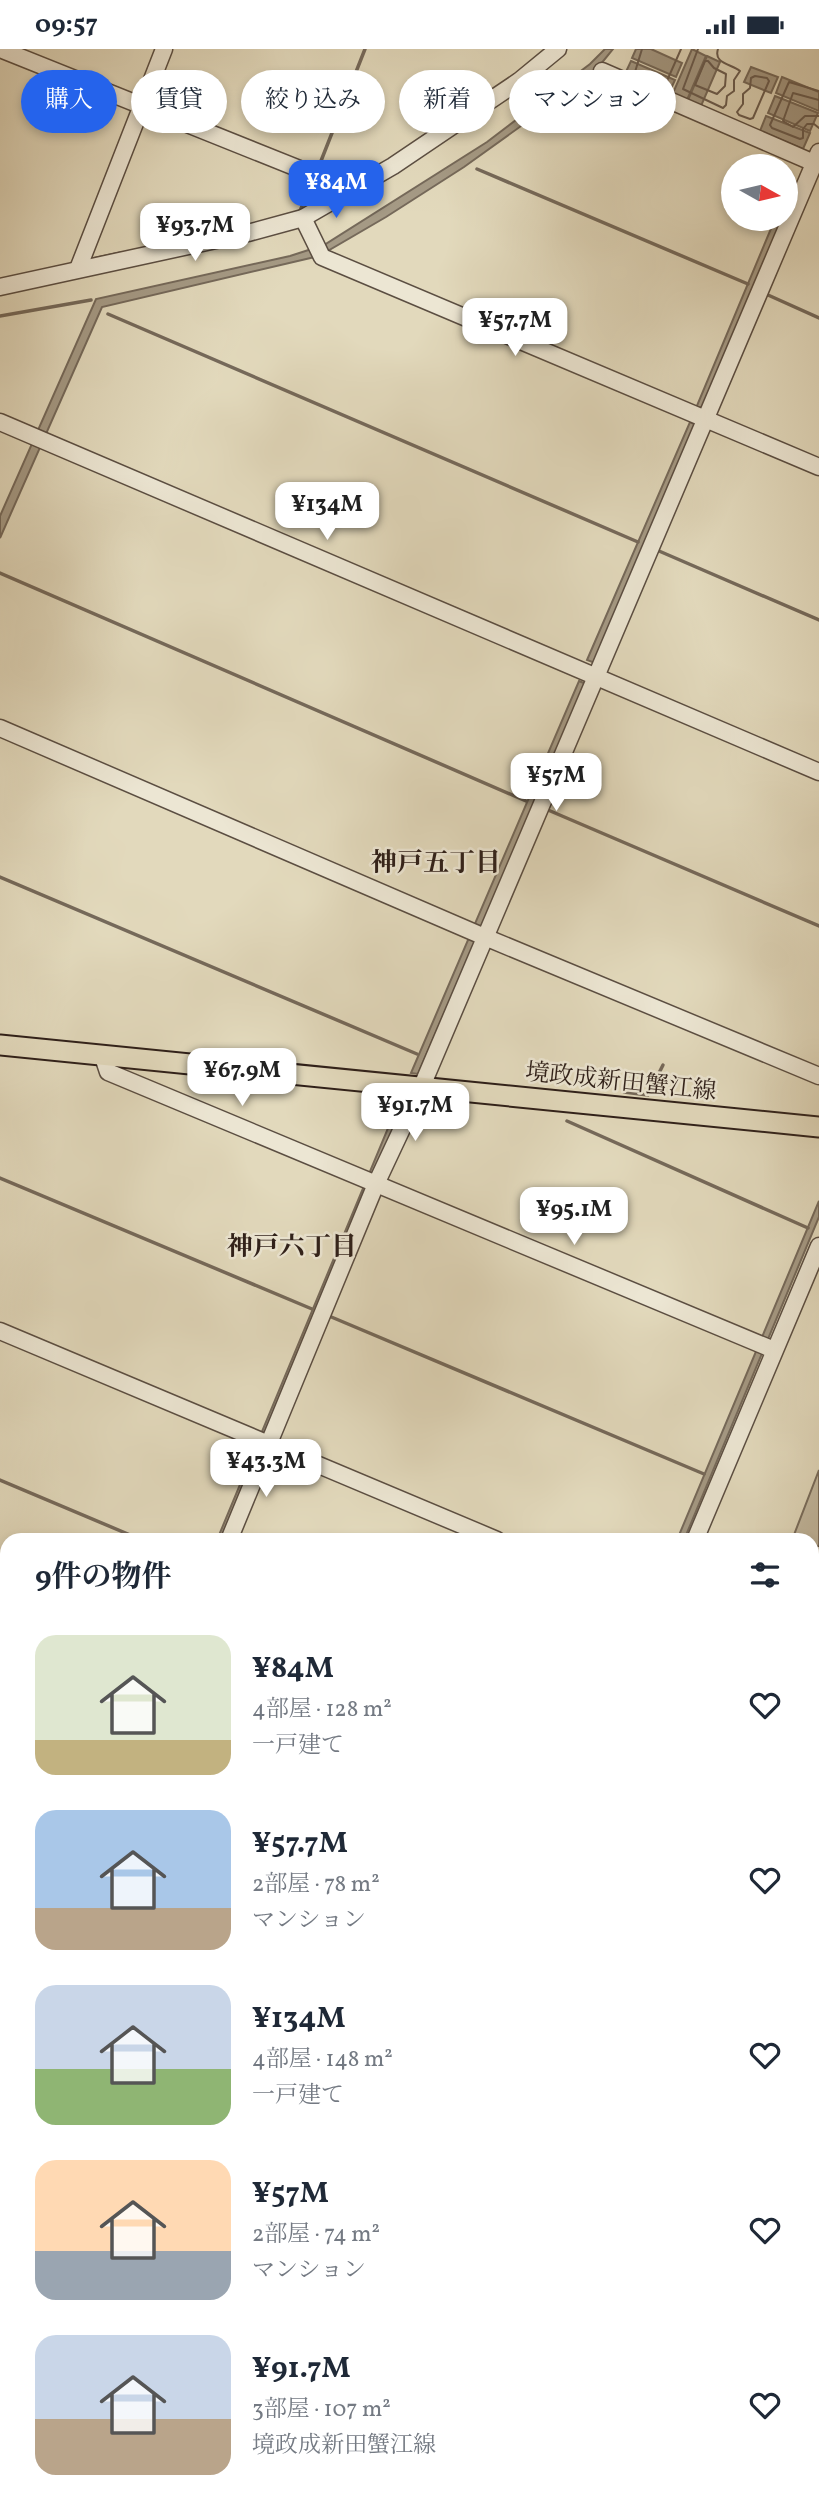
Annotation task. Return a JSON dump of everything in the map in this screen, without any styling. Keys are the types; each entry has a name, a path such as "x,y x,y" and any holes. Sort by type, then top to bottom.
{"main road":[{"name":"境政成新田蟹江線","path":"0,1045 819,1127"}],"street":[{"path":"0,49 131,101"},
{"path":"156,70 164,49"},
{"path":"0,287 248,233 303,218 393,166 472,114 558,49"},
{"path":"231,1533 263,1442 371,1182 422,1086 478,934 595,676 817,158 676,101"},
{"path":"78,269 131,133"},
{"path":"211,133 352,190"},
{"path":"303,218 319,251 819,467"},
{"path":"0,422 819,772"},
{"path":"0,727 478,934 819,1076"},
{"path":"102,1054 108,1072 766,1347"},
{"path":"698,1533 766,1347 819,1246"},
{"path":"0,1331 480,1533"}],"shaded area":[{"path":"819,1470 819,1533 795,1533"}],"water":[{"path":"605,49 613,49 596,70 582,70"},
{"path":"636,49 651,49 682,63 676,77 676,70 660,70 632,58"},
{"path":"692,49 706,56 687,100 676,94 676,86"},
{"path":"707,56 720,62 701,106 688,100"},
{"path":"631,61 652,70 627,70"},
{"path":"751,67 778,77 771,93 744,82"},
{"path":"782,77 819,92 819,111 776,93"},
{"path":"775,96 818,113 810,131 768,113"},
{"path":"766,116 810,133 803,149 760,131"},
{"path":"509,125 509,133 511,133 464,167 319,256 102,307 0,538 0,516 96,299 290,256 324,245"},
{"path":"770,231 778,231 704,407 696,408"},
{"path":"690,422 696,425 595,663 587,660"},
{"path":"579,681 586,684 418,1074 411,1073"},
{"path":"398,1104 406,1105 225,1533 220,1533"},
{"path":"819,1201 819,1217 687,1533 680,1533"}],"waterway":[{"path":"319,166 365,49"},
{"path":"477,169 748,284"},
{"path":"295,213 300,211 312,182"},
{"path":"88,260 121,253"},
{"path":"768,295 819,318"},
{"path":"0,316 91,300"},
{"path":"108,314 638,542"},
{"path":"659,551 819,620"},
{"path":"0,573 526,801"},
{"path":"548,810 819,926"},
{"path":"0,877 417,1054"},
{"path":"624,1092 648,1095 663,1065"},
{"path":"567,1121 808,1228"},
{"path":"0,1178 312,1309"},
{"path":"329,1316 704,1474"},
{"path":"0,1480 125,1533"}],"district":[{"name":"神戸五丁目","path":"436,862"},
{"name":"神戸六丁目","path":"292,1246"}]}
